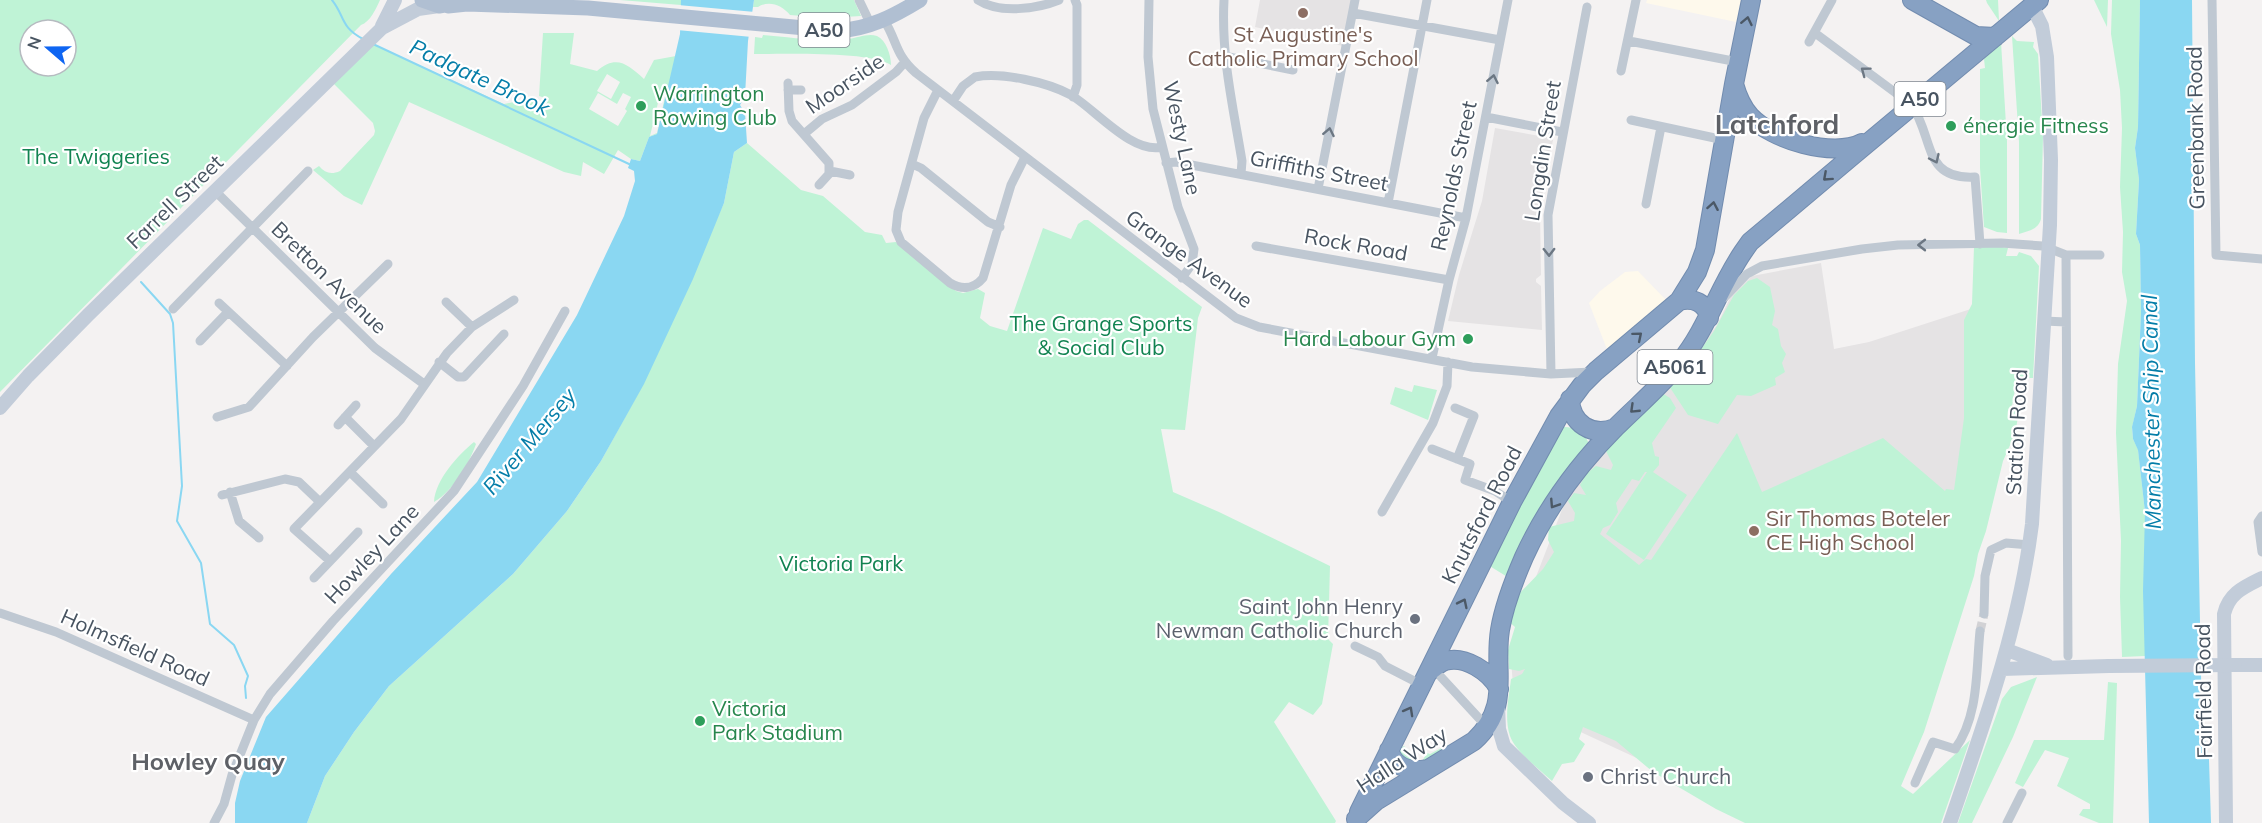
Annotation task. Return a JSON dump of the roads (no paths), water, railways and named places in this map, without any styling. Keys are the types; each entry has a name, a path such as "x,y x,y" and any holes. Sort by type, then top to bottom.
{"highway":[{"path":"1734,84 1751,0"},
{"path":"1912,0 1976,36 1995,37"},
{"name":"A50","path":"1734,84 1751,118 1780,135 1811,146 1839,150 1857,146 1872,139 2030,8"},
{"name":"A50","path":"1964,29 1972,42 1968,60"},
{"name":"A5061","path":"1724,140 1734,84"},
{"name":"A5061","path":"1487,727 1499,695 1500,630 1514,581 1546,517 1588,457 1680,363 1711,315 1737,259 1750,242 1872,139"},
{"name":"Knutsford Road","path":"1354,821 1389,750 1431,678 1512,502 1570,399 1596,371 1679,301 1701,263 1724,140"},
{"path":"1679,301 1692,299 1711,315"},
{"path":"1570,399 1575,418 1581,425 1600,431 1615,428"},
{"path":"1550,432 1566,427 1582,432 1586,435 1590,447 1588,457"},
{"path":"1431,678 1446,661 1465,662 1487,674 1499,695"},
{"name":"Halla Way","path":"1354,821 1376,801 1474,741 1487,727"},
{"path":"1389,750 1394,761 1404,768 1427,769"}],"main road":[{"name":"Farrell Street","path":"0,408 51,351 357,53 379,30 395,0"},
{"name":"A50","path":"422,0 443,6 467,4 588,8 837,31 877,23 921,0"},
{"path":"443,6 463,0"},
{"name":"A50","path":"568,0 588,8"},
{"name":"Farrell Street","path":"379,30 418,9 443,6"},
{"name":"Station Road","path":"1950,823 2002,669 2019,607 2030,545 2048,247 2051,133 2047,57 2042,33 2030,8"},
{"name":"Fairfield Road","path":"2226,823 2224,614 2232,596 2262,578"},
{"path":"2007,650 2050,666"},
{"path":"2002,669 2033,669 2050,666 2262,665"},
{"path":"1499,695 1498,723 1504,746 1563,803 1589,823"},
{"name":"Halla Way","path":"1474,741 1489,740 1504,746"}],"street":[{"name":"Grange Avenue","path":"859,0 877,23 893,34 896,49 905,62 938,90 1229,314 1253,326 1472,367 1572,375 1596,371"},
{"path":"978,0 987,5 1030,7 1059,0"},
{"path":"1073,96 1077,85 1077,6 1075,0"},
{"name":"Westy Lane","path":"1149,0 1148,57 1154,110 1178,207 1194,249 1192,264 1182,278"},
{"path":"1224,0 1224,56 1242,161 1241,174"},
{"path":"1318,189 1355,0"},
{"path":"1388,203 1427,0"},
{"name":"Reynolds Street","path":"1432,358 1449,280 1466,218 1508,0"},
{"path":"1622,71 1636,0"},
{"path":"1809,42 1832,0"},
{"name":"Greenbank Road","path":"2212,0 2216,255 2262,259"},
{"name":"Longdin Street","path":"1551,374 1548,215 1587,7"},
{"path":"1353,13 1500,40"},
{"path":"1815,33 1912,105 1918,114 1940,169 1959,178 1975,177 1980,244"},
{"path":"1629,41 1738,62"},
{"path":"1224,56 1293,70"},
{"name":"Moorside","path":"804,134 822,118 852,105 896,72 905,62"},
{"path":"953,101 968,82 980,76 1030,80 1073,96 1134,142 1149,148 1162,147"},
{"name":"Moorside","path":"801,90 788,87 790,118 828,159 830,171"},
{"path":"938,90 924,118 896,218 897,236 901,242 950,283 963,288 972,287 980,282 988,266 1013,179 1025,157"},
{"path":"1486,117 1562,132"},
{"path":"1631,120 1724,140"},
{"path":"1646,204 1661,127"},
{"name":"Griffiths Street","path":"1166,163 1176,162 1466,218"},
{"path":"912,164 921,168 988,222 1000,228"},
{"path":"173,309 308,171"},
{"path":"819,185 830,171 850,175"},
{"name":"Bretton Avenue","path":"215,192 375,348 424,384"},
{"path":"1711,315 1741,279 1762,266 1880,247 1980,244 2048,247 2066,255 2100,255"},
{"name":"Rock Road","path":"1256,246 1449,280"},
{"path":"2066,255 2068,656"},
{"path":"218,417 249,407 338,312 388,264"},
{"path":"330,561 294,529 401,419 439,362 472,327 514,300"},
{"path":"447,302 472,327"},
{"path":"219,303 287,366"},
{"name":"Howley Lane","path":"214,823 224,804 232,775 254,720 281,680 454,491 523,386 565,311"},
{"path":"200,341 228,312"},
{"path":"2044,321 2066,322"},
{"path":"439,362 458,376 464,377 504,334"},
{"path":"1382,512 1433,423 1447,383 1448,362"},
{"path":"1551,374 1566,382 1570,399"},
{"path":"338,425 356,405"},
{"path":"1455,408 1474,416 1457,459"},
{"path":"345,417 374,446"},
{"path":"1432,449 1470,464 1465,480 1495,491 1512,502"},
{"path":"350,472 383,504"},
{"path":"259,538 239,521 226,494 285,479 299,482 320,502"},
{"path":"2262,516 2258,522 2262,552"},
{"path":"314,578 358,532"},
{"path":"1984,614 1986,569 1991,550 2006,543 2030,545"},
{"name":"Holmsfield Road","path":"0,613 56,632 254,720"},
{"path":"1915,783 1933,742 1955,749 1964,737 1974,704 1980,631"},
{"path":"1355,646 1378,657 1385,666 1431,678 1487,727"},
{"path":"2007,823 2022,793"}],"water":[{"name":"River Mersey","path":"681,0 754,0 748,41 745,96 740,105 745,113 747,143 734,152 724,203 693,279 644,384 601,461 567,511 513,574 389,686 354,732 325,776 307,823 235,823 235,803 240,781 266,717 391,574 477,482 577,315 624,216 635,181 634,171 628,168 631,159 640,161 649,137 657,134 680,34"},
{"name":"Manchester Ship Canal","path":"2140,0 2192,0 2195,363 2202,726 2209,759 2211,823 2149,823 2143,591 2145,512 2138,450 2133,439 2132,427 2137,406 2141,312 2140,245 2136,234 2139,180 2135,148 2138,127"}],"waterway":[{"name":"Padgate Brook","path":"332,0 350,30 363,39"},
{"name":"Padgate Brook","path":"373,44 629,164"},
{"path":"141,282 170,314 173,323 182,486 177,521 201,563 210,624 234,645 248,676 245,686 246,698"}],"tunnel":[{"path":"1980,631 1984,614"}],"place":[{"name":"St Augustine's Catholic Primary School","path":"1303,13"},
{"name":"Warrington Rowing Club","path":"641,106"},
{"name":"énergie Fitness","path":"1951,126"},
{"name":"Hard Labour Gym","path":"1468,339"},
{"name":"Sir Thomas Boteler CE High School","path":"1754,531"},
{"name":"Saint John Henry Newman Catholic Church","path":"1415,619"},
{"name":"Victoria Park Stadium","path":"700,721"},
{"name":"Christ Church","path":"1588,777"}],"district":[{"name":"Latchford","path":"1777,125"},
{"name":"Howley Quay","path":"208,762"}],"park label":[{"name":"The Twiggeries","path":"96,157"},
{"name":"The Grange Sports & Social Club","path":"1101,336"},
{"name":"Victoria Park","path":"841,564"}]}
